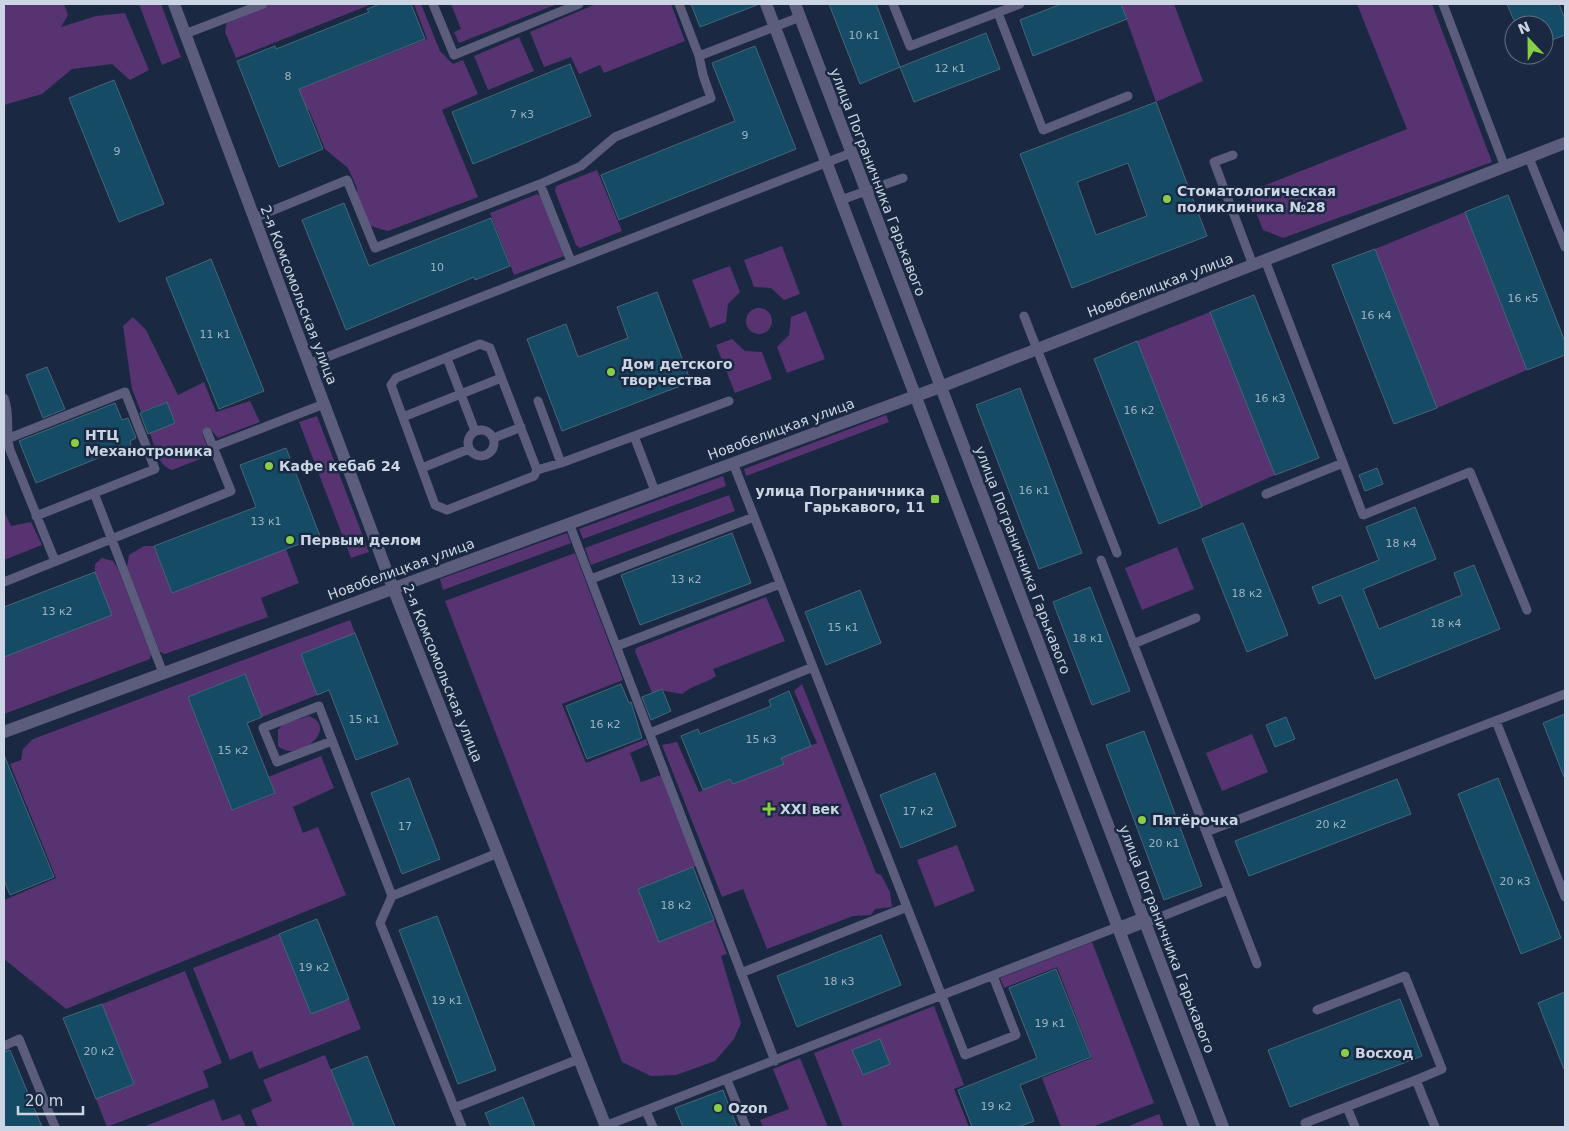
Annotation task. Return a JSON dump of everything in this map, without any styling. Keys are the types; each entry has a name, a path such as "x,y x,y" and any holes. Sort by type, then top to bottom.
{"street":[{"name":"2-я Комсомольская улица","path":"174,4 393,588 606,1126"},
{"path":"766,4 1194,1127"},
{"name":"улица Пограничника Гарькавого","path":"795,4 1223,1127"},
{"name":"Новобелицкая улица","path":"4,732 940,387 1565,143"}],"lane":[{"path":"185,34 262,4"},
{"path":"433,4 454,54 578,4"},
{"path":"254,218 347,180 375,248 540,184 581,166 615,137 712,98 703,75 700,56 679,4"},
{"path":"893,4 910,46 1020,4"},
{"path":"1443,4 1505,167"},
{"path":"998,13 1043,130 1128,96"},
{"path":"700,56 800,17"},
{"path":"309,364 851,153"},
{"path":"1233,155 1214,162 1259,263 1363,515 1470,472 1527,610"},
{"path":"1530,158 1565,247"},
{"path":"841,200 903,178"},
{"path":"540,184 571,261"},
{"path":"1024,316 1117,553"},
{"path":"537,470 490,348 480,344 396,378 391,385 436,506 447,510 534,476 537,470 561,463 729,401"},
{"path":"446,358 475,431"},
{"path":"403,417 502,378"},
{"path":"7,438 125,392 155,469 36,516"},
{"path":"4,398 7,451 55,561"},
{"path":"538,401 561,463"},
{"path":"213,447 324,404"},
{"path":"494,438 520,427"},
{"path":"475,431 488,431 494,438 494,447 485,456 476,455 469,449 468,441 475,431"},
{"path":"4,582 231,491 207,432"},
{"path":"634,436 655,492"},
{"path":"422,468 469,449"},
{"path":"733,463 965,1055 1016,1035 993,976"},
{"path":"1266,494 1343,463"},
{"path":"94,493 163,673"},
{"path":"591,579 754,517"},
{"path":"569,523 775,1061"},
{"path":"1101,560 1257,964"},
{"path":"617,646 780,584"},
{"path":"1133,644 1196,618"},
{"path":"650,733 813,667"},
{"path":"1206,832 1565,694"},
{"path":"332,741 277,762 263,728 319,706 392,896"},
{"path":"1496,721 1565,897"},
{"path":"462,1127 380,923 392,896 498,853"},
{"path":"606,1126 993,976 1144,919 1228,890"},
{"path":"742,973 907,907"},
{"path":"1307,1127 1305,1123 1442,1069 1405,976 1317,1010"},
{"path":"4,1046 19,1039 55,1127"},
{"path":"454,1108 579,1059"},
{"path":"727,1080 746,1127"},
{"path":"1416,1080 1435,1127"},
{"path":"1347,1107 1355,1127"},
{"path":"646,1111 652,1127"}],"shaded area":[{"path":"9,4 64,4 68,15 61,27 96,16 125,13 149,70 130,80 112,64 72,69 42,94 4,105 4,6"},
{"path":"139,4 161,4 181,57 162,65"},
{"path":"271,4 372,4 236,58 225,32 227,21"},
{"path":"414,4 421,4 440,51 453,64 463,60 478,94 442,110 478,197 388,231 370,226 357,198 357,188 348,168 325,149 309,110 305,111 297,90 427,39"},
{"path":"451,4 557,4 459,43 454,32 461,29"},
{"path":"596,4 671,4 685,41 604,73 600,65 579,74 571,57 544,67 530,32"},
{"path":"1121,4 1174,4 1203,81 1156,102"},
{"path":"1357,4 1432,4 1492,162 1283,238 1263,230 1248,192 1407,129"},
{"path":"519,37 534,71 488,90 474,56"},
{"path":"597,170 622,231 580,248 576,245 555,191 556,186"},
{"path":"537,194 542,197 564,256 514,275 490,213"},
{"path":"1465,212 1527,370 1437,408 1375,249"},
{"path":"782,246 800,294 784,300 771,288 754,287 744,260"},
{"path":"730,266 740,292 728,304 726,322 710,328 692,280"},
{"path":"759,308 768,312 772,321 768,330 759,334 750,330 746,321 750,312"},
{"path":"806,311 825,359 787,373 777,347 789,335 791,317"},
{"path":"1210,312 1275,475 1202,507 1137,341"},
{"path":"133,317 146,330 178,395 204,382 216,412 250,401 260,422 218,438 211,430 202,433 207,446 200,459 172,470 167,468 157,455 150,433 175,422 166,402 141,412 132,389 123,326"},
{"path":"732,339 745,351 762,352 772,379 735,393 716,345"},
{"path":"886,415 889,422 746,476 744,469"},
{"path":"317,416 369,552 351,558 299,422"},
{"path":"723,476 726,486 583,539 579,529"},
{"path":"729,495 735,511 591,565 585,548"},
{"path":"4,511 11,526 31,522 42,545 4,560"},
{"path":"567,533 571,543 443,590 440,579"},
{"path":"144,546 154,546 172,593 286,549 299,583 261,598 268,617 165,654 160,652 127,567 129,555"},
{"path":"1177,547 1194,589 1142,610 1125,568"},
{"path":"575,553 623,680 562,704 586,763 646,739 648,745 630,753 641,782 661,775 697,866 638,889 659,942 714,920 727,954 721,956 741,1023 734,1039 715,1061 676,1075 651,1076 622,1062 445,601"},
{"path":"102,558 113,561 118,569 151,654 150,659 4,714 4,657 111,615 95,572 95,564"},
{"path":"766,597 785,641 713,669 716,676 682,694 659,690 652,693 635,651 636,648"},
{"path":"350,620 355,633 301,654 317,695 262,717 244,674 188,697 233,810 274,794 268,777 321,756 334,788 293,807 303,833 318,827 346,895 66,1009 4,959 4,900 56,878 10,764 21,760 23,749 33,739"},
{"path":"802,684 876,873 881,875 890,892 892,907 875,909 871,915 853,916 767,949 743,889 722,897 662,745 677,742 699,792 730,779 733,784 783,764 781,758 817,743 794,691"},
{"path":"309,716 317,721 320,728 318,736 313,742 305,748 296,751 286,750 278,746 278,730 283,724"},
{"path":"1252,734 1268,772 1222,791 1206,753"},
{"path":"957,845 975,891 935,907 917,860"},
{"path":"279,934 311,1014 349,999 361,1029 259,1069 252,1051 230,1060 193,968"},
{"path":"1092,942 1154,1103 1092,1127 1061,1127 1042,1078 1092,1058 1057,967 1004,988 1000,978"},
{"path":"185,971 222,1063 203,1071 209,1087 107,1127 96,1099 134,1084 102,1004"},
{"path":"934,1006 964,1085 954,1089 969,1127 843,1127 814,1053"},
{"path":"325,1055 354,1127 258,1127 251,1110 272,1101 263,1080"},
{"path":"800,1058 828,1127 763,1127 760,1120 789,1109 773,1069"},
{"path":"214,1099 222,1121 240,1114 246,1127 143,1127"},
{"path":"1159,1114 1164,1127 1126,1127"}],"building":[{"path":"380,4 411,4 425,39 299,89 323,149 279,167 237,61 275,46 276,49 369,12 367,9"},
{"path":"691,4 756,4 757,5 700,27"},
{"path":"829,4 876,4 900,67 860,84"},
{"path":"1061,4 1121,4 1127,19 1033,56 1020,20"},
{"path":"1507,4 1559,4 1565,19 1565,35 1554,39 1554,15 1512,15"},
{"path":"986,33 1000,69 914,102 900,67"},
{"path":"755,46 796,149 619,220 601,175 735,121 712,63"},
{"path":"570,64 591,116 473,164 452,112"},
{"path":"114,80 164,204 119,222 69,98"},
{"name":"Стоматологическая поликлиника №28","path":"1156,102 1207,236 1072,288 1020,154","holes":["1128,163 1147,216 1096,235 1077,182"]},
{"path":"1508,195 1565,342 1565,355 1527,370 1465,212"},
{"path":"344,203 369,266 491,218 510,266 475,280 474,277 346,330 302,220"},
{"path":"1375,249 1437,408 1394,424 1332,265"},
{"path":"211,259 264,391 219,409 166,278"},
{"path":"657,292 691,382 562,431 527,339 566,324 578,357 628,338 617,307"},
{"path":"1254,295 1319,458 1275,475 1210,312"},
{"path":"1137,341 1202,507 1159,524 1094,359"},
{"path":"47,367 65,409 43,418 26,375"},
{"path":"1020,388 1082,553 1039,569 976,405"},
{"path":"167,402 175,423 148,434 140,413"},
{"name":"НТЦ Механотроника","path":"115,403 122,420 128,418 136,438 130,441 131,445 36,483 19,441"},
{"path":"286,448 320,536 172,593 154,546 256,507 240,465"},
{"path":"1377,468 1383,484 1365,491 1359,475"},
{"path":"1415,507 1436,559 1363,589 1379,629 1462,595 1454,573 1474,565 1500,629 1375,679 1341,595 1319,604 1312,587 1379,560 1366,527"},
{"path":"1243,523 1288,635 1247,652 1202,539"},
{"path":"732,533 751,583 640,625 621,575"},
{"path":"95,572 112,615 4,657 4,607"},
{"path":"1090,587 1130,691 1092,705 1053,602"},
{"path":"860,590 881,643 826,665 805,612"},
{"path":"355,633 398,744 356,760 329,690 317,695 301,654"},
{"path":"245,674 262,717 247,723 275,793 232,810 188,697"},
{"path":"621,684 629,703 631,702 642,738 587,759 566,706"},
{"path":"662,689 671,711 651,720 642,697"},
{"path":"789,691 811,746 781,758 784,764 733,784 730,779 703,790 681,736 698,729 700,734 771,706 769,700"},
{"path":"1565,714 1565,776 1564,777 1543,723"},
{"path":"1286,717 1295,739 1275,747 1266,725"},
{"path":"1144,731 1202,886 1164,900 1106,745"},
{"path":"4,755 54,877 10,895 4,880"},
{"path":"935,773 956,826 901,848 880,795"},
{"path":"409,778 440,859 402,874 371,793"},
{"path":"1498,778 1561,938 1521,954 1458,794"},
{"path":"1397,779 1411,814 1249,876 1235,841"},
{"path":"693,867 714,920 659,942 638,889"},
{"path":"437,916 496,1070 458,1084 399,930"},
{"path":"317,919 349,999 311,1014 279,934"},
{"path":"881,935 901,985 797,1027 777,976"},
{"path":"1056,969 1091,1057 1020,1085 1034,1121 1018,1127 972,1127 958,1090 1037,1058 1009,988"},
{"path":"1565,992 1565,1068 1564,1069 1538,1003"},
{"name":"Восход","path":"1400,999 1422,1056 1290,1107 1268,1050"},
{"path":"102,1004 134,1084 96,1099 63,1018"},
{"path":"880,1039 890,1064 863,1075 852,1050"},
{"path":"10,1050 42,1127 4,1127 4,1052"},
{"path":"367,1056 395,1127 354,1127 331,1070"},
{"path":"723,1090 737,1127 683,1127 675,1108"},
{"path":"523,1097 535,1127 491,1127 485,1113"}],"place":[{"name":"Стоматологическая поликлиника №28","path":"1167,199"},
{"name":"Дом детского творчества","path":"611,372"},
{"name":"НТЦ Механотроника","path":"75,443"},
{"name":"Кафе кебаб 24","path":"269,466"},
{"name":"улица Пограничника Гарькавого, 11","path":"935,499"},
{"name":"Первым делом","path":"290,540"},
{"name":"XXI век","path":"769,809"},
{"name":"Пятёрочка","path":"1142,820"},
{"name":"Восход","path":"1345,1053"},
{"name":"Ozon","path":"718,1108"}]}
